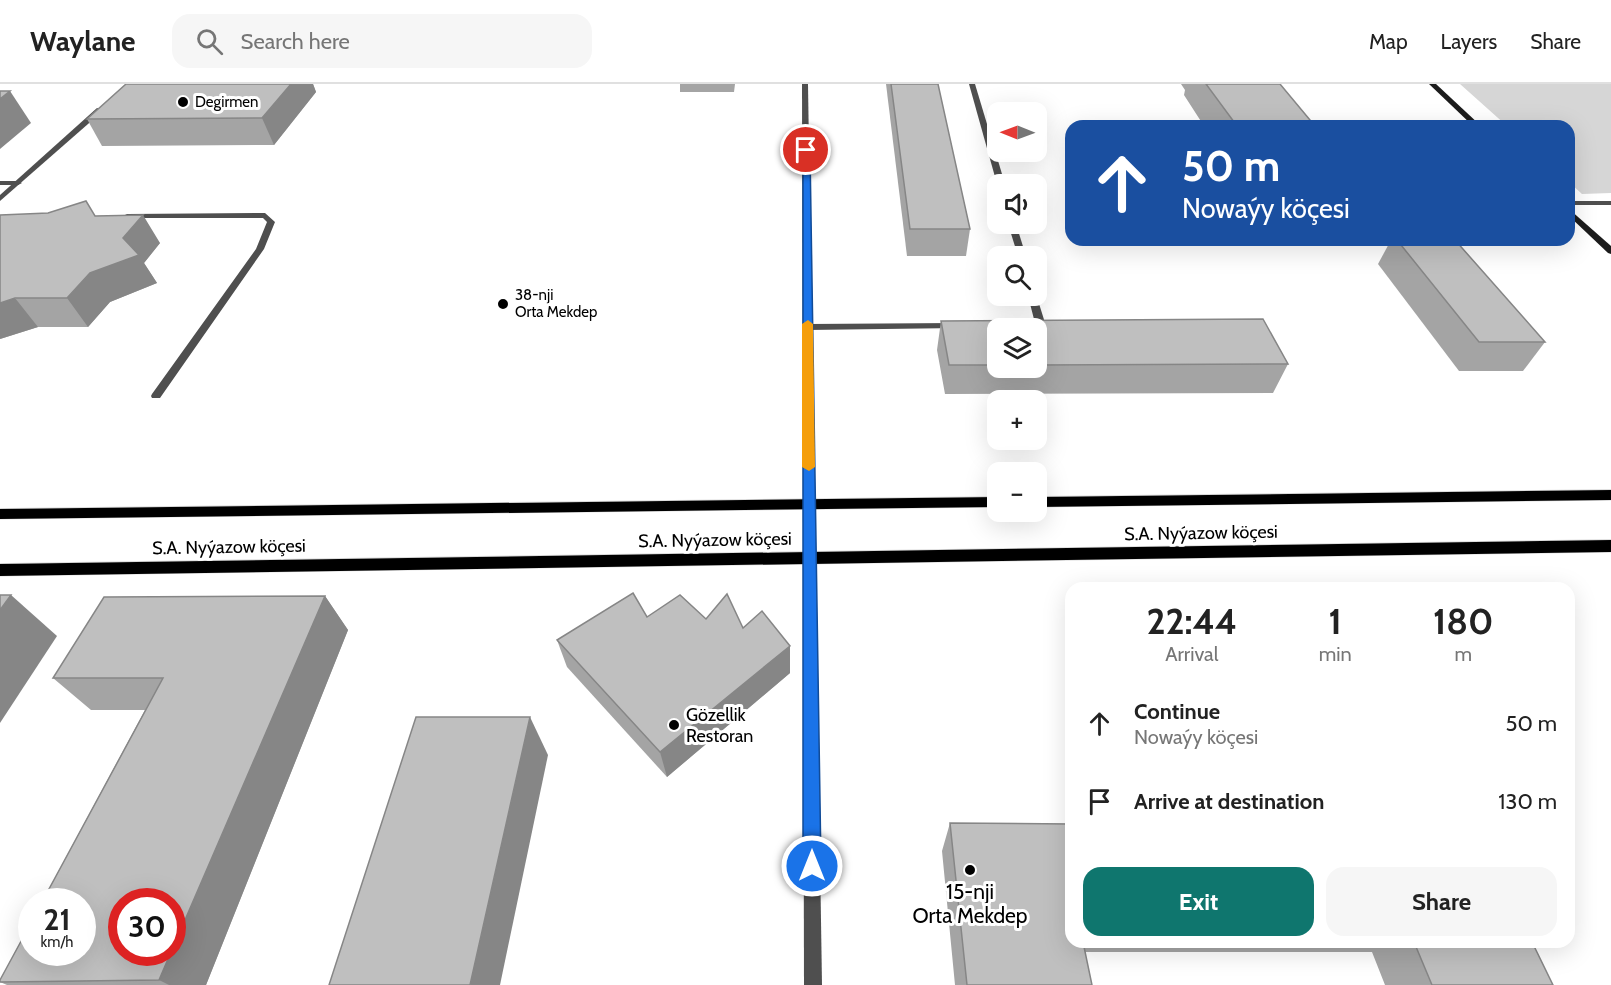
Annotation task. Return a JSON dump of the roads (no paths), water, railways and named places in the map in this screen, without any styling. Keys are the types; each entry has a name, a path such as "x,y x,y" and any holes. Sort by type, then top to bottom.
{"main road":[{"name":"S.A. Nyýazow köçesi","path":"1047,502 1611,495"},
{"name":"S.A. Nyýazow köçesi","path":"0,514 987,502"},
{"name":"S.A. Nyýazow köçesi","path":"0,570 1611,546"}],"street":[{"path":"805,84 813,985"},
{"path":"972,84 998,174"},
{"path":"1432,84 1471,120"},
{"path":"0,199 106,105"},
{"path":"0,183 18,183"},
{"path":"1575,202 1611,203"},
{"path":"115,216 265,215 271,222 260,249 156,396"},
{"path":"1575,217 1611,250"},
{"path":"808,327 971,326"}],"place":[{"name":"Degirmen","path":"183,102"},
{"name":"38-nji Orta Mekdep","path":"503,304"},
{"name":"Gözellik Restoran","path":"674,725"},
{"name":"15-nji Orta Mekdep","path":"970,870"}]}
